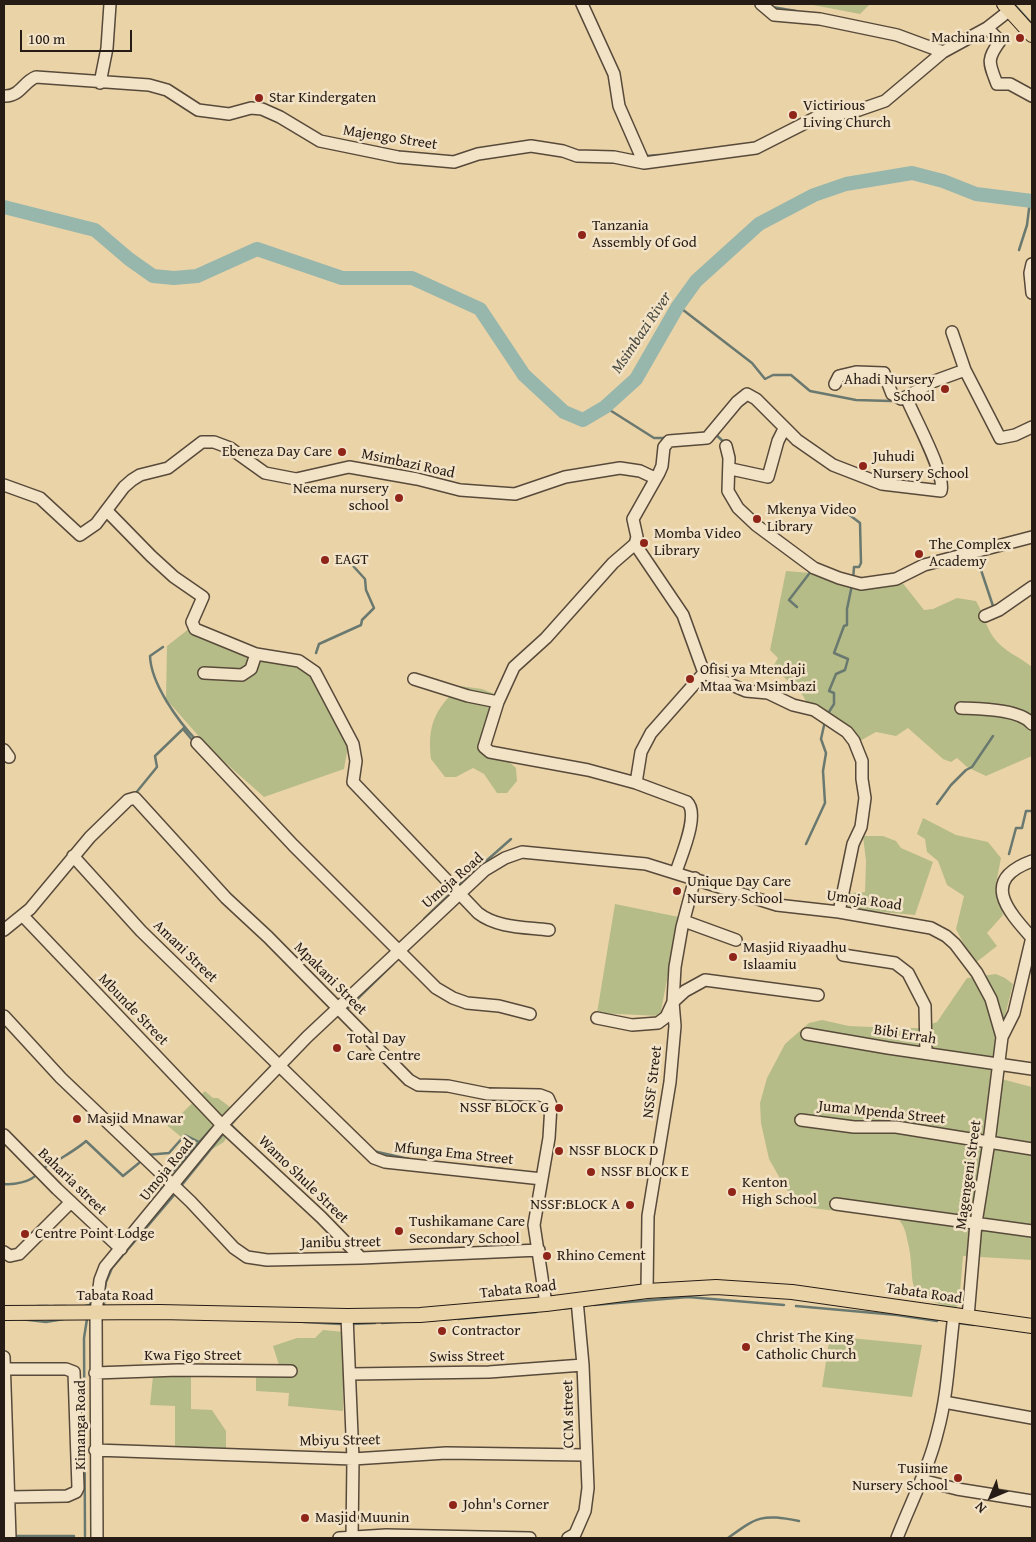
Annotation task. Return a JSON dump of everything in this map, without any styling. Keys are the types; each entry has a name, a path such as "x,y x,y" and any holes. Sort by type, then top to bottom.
{"main road":[{"path":"1007,7 1032,35"},
{"name":"Tabata Road","path":"4,1313 96,1312 347,1316 437,1314 546,1304 647,1291 716,1287 792,1292 1032,1326"}],"street":[{"path":"100,83 108,48 110,4"},
{"path":"582,4 614,74 619,106 644,163"},
{"path":"761,4 774,15 820,19 897,35 943,52"},
{"name":"Majengo Street","path":"4,96 12,96 36,77 149,85 166,90 192,107 207,112 229,114 251,108 262,109 280,117 320,142 398,157 454,162 478,154 531,146 563,151 576,156 614,157 644,163 756,148 818,117 859,110 885,101 943,52 987,28 1007,7"},
{"path":"987,28 1000,41 992,53 989,62 997,84 1010,84 1032,96"},
{"path":"1032,264 1030,273 1032,294"},
{"path":"952,332 965,370 1000,438 1015,435 1032,426"},
{"path":"835,384 839,376 856,372 881,372 886,375 888,389 892,394 901,399 932,382 965,370"},
{"path":"676,872 693,817 691,806 687,802 636,783 588,770 486,750 484,745 498,702 514,667 521,658 546,638 613,563 635,544 637,537 633,519 662,466 664,447 669,441 706,438 737,402 747,394 756,399 784,429 825,460 862,478 882,484 939,492 942,484 936,462 906,397"},
{"path":"732,469 768,477 778,441 784,429"},
{"name":"Msimbazi Road","path":"4,485 40,498 78,535 88,530 107,511 124,486 132,480 140,475 168,468 202,442 214,442 230,448 265,473 296,479 349,467 417,479 460,490 488,490 514,494 565,477 620,468 640,470 655,478"},
{"path":"726,446 729,458 728,491 738,508 763,530 818,570 861,584 896,579 924,566 1032,537"},
{"path":"107,511 174,577 203,597 192,627 256,654 299,661 315,672 353,744 356,761 353,782 459,893 488,920 549,930"},
{"path":"635,544 683,615 704,674 746,690 768,692 793,705 814,710 847,732 854,741 862,761 865,798 861,827 853,844 839,912"},
{"path":"984,616 999,610 1032,587"},
{"path":"204,673 242,675 251,669 256,654"},
{"path":"636,783 641,752 651,733 704,674"},
{"path":"414,678 468,696 498,702"},
{"path":"961,708 1008,712 1032,722"},
{"path":"197,743 293,845 436,988 453,998 467,1003 499,1006 530,1014"},
{"name":"Mpakani Street","path":"73,856 132,798 139,802 226,898 414,1084 448,1086 488,1094 540,1095 548,1098 551,1104 550,1130 542,1179"},
{"name":"Umoja Road","path":"96,1312 102,1274 222,1125 307,1037 400,952 459,893 485,870 504,858 529,852 646,864 778,905 910,923 937,930 946,936 967,958 991,999 1002,1037"},
{"path":"4,930 23,916 73,856"},
{"name":"Amani Street","path":"73,856 141,931 279,1067"},
{"path":"1002,1037 1014,1013 1032,937 1006,908 1003,885 1010,872 1032,861"},
{"name":"NSSF Street","path":"647,1291 648,1216 670,1082 675,1026 673,1002 675,967 684,921 696,878"},
{"name":"Mbunde Street","path":"23,916 222,1125"},
{"path":"684,921 736,940"},
{"path":"843,955 895,963 908,973 925,1006 926,1053"},
{"path":"596,1018 652,1025 666,1017 673,1002 685,991 705,980 818,995"},
{"name":"Janibu street","path":"4,1016 61,1078 173,1187 191,1202 234,1248 247,1257 267,1260 361,1258 539,1250"},
{"name":"Bibi Errah","path":"807,1034 1032,1069"},
{"name":"Magengeni Street","path":"968,1317 976,1223 1000,1064 1002,1037"},
{"name":"Mfunga Ema Street","path":"279,1067 374,1158 385,1162 542,1179"},
{"name":"Juma Mpenda Street","path":"800,1120 854,1127 896,1127 1032,1149"},
{"name":"Wamo Shule Street","path":"222,1125 321,1217 361,1258"},
{"name":"Baharia street","path":"4,1135 121,1249"},
{"path":"542,1179 534,1225 546,1304"},
{"path":"4,1252 10,1256 19,1254 71,1202"},
{"path":"836,1204 1032,1232"},
{"name":"CCM street","path":"568,1538 575,1534 585,1511 588,1488 585,1455 583,1365 578,1300"},
{"name":"Kimanga Road","path":"96,1312 95,1450 97,1538"},
{"path":"897,1538 922,1480 938,1430 944,1402 954,1315"},
{"path":"347,1316 351,1374 353,1459 352,1538"},
{"path":"4,1357 10,1538"},
{"name":"Swiss Street","path":"351,1374 489,1372 583,1365"},
{"path":"4,1369 70,1369 74,1372 78,1488 76,1492 68,1496 9,1497"},
{"name":"Kwa Figo Street","path":"95,1373 178,1370 290,1371"},
{"path":"944,1402 1032,1418"},
{"name":"Mbiyu Street","path":"95,1450 353,1459 389,1454 446,1453 585,1455"},
{"path":"922,1480 957,1489 1032,1500"},
{"path":"339,1538 422,1536 530,1538"}],"green space":[{"path":"808,4 870,4 860,14"},
{"path":"786,571 824,574 863,584 898,577 924,610 933,609 957,598 976,601 998,643 1032,667 1032,756 986,776 967,767 957,758 951,762 943,759 908,728 896,736 876,732 858,742 807,704 801,693 778,671 774,665 778,658 770,650"},
{"path":"195,624 214,644 308,667 350,735 344,769 264,797 210,749 166,699 167,646"},
{"path":"460,686 482,689 497,695 487,743 516,768 517,781 507,793 497,793 484,774 473,768 456,777 445,777 431,759 430,736 435,718 444,702"},
{"path":"923,818 956,835 988,842 1001,858 996,884 1003,915 987,933 997,946 974,964 956,929 964,896 947,885 938,861 927,852 925,839 917,834"},
{"path":"863,836 883,836 896,841 901,848 933,862 915,915 848,909 850,893 865,892 866,861"},
{"path":"615,904 679,917 660,1016 597,1013"},
{"path":"996,974 1013,984 990,1076 1032,1087 1032,1260 963,1256 959,1305 954,1308 924,1298 917,1292 912,1277 906,1233 903,1225 891,1214 876,1210 837,1211 798,1205 786,1189 769,1159 761,1123 760,1103 767,1078 785,1044 809,1023 822,1020 849,1026 919,1028 937,1022 967,978"},
{"path":"205,1091 238,1113 224,1142 206,1153 186,1141 163,1122 174,1114 181,1114"},
{"path":"323,1330 344,1332 343,1411 288,1406 289,1393 256,1391 256,1376 294,1376 296,1367 279,1365 273,1346 297,1338 315,1338"},
{"path":"830,1336 922,1345 912,1397 822,1387"},
{"path":"153,1376 191,1376 191,1409 212,1410 226,1431 226,1448 175,1448 175,1406 150,1405"}],"waterway":[{"path":"1014,4 1032,24"},
{"path":"772,7 796,11"},
{"path":"847,106 863,103"},
{"path":"645,156 659,155"},
{"name":"Msimbazi River","path":"4,207 95,230 129,259 153,276 174,278 197,276 257,249 342,278 412,278 480,309 524,375 564,412 583,420 605,407 636,379 678,306 696,281 759,224 814,195 846,184 912,173 943,181 976,194 1032,201"},
{"path":"1019,250 1027,225 1030,201"},
{"path":"678,306 752,363 765,379 773,375 791,375 810,391 856,400 891,401"},
{"path":"605,407 654,438 666,438"},
{"path":"714,433 725,443"},
{"path":"843,510 860,523 861,563 859,567 854,567 853,580"},
{"path":"976,555 993,606"},
{"path":"316,653 319,644 361,625 362,620 374,608 366,590 365,579 344,556"},
{"path":"797,607 789,600 812,570"},
{"path":"827,715 834,704 834,693 829,691 836,674 845,670 848,659 834,653 844,626 847,625 847,609 852,585"},
{"path":"163,647 150,656 155,678 174,713 197,741"},
{"path":"806,844 825,803 823,771 826,753 821,739 825,721"},
{"path":"135,794 157,767 155,756 185,727"},
{"path":"183,729 193,741"},
{"path":"937,804 951,785 966,770 972,767 993,736"},
{"path":"1009,854 1016,828 1022,828 1026,811 1032,811"},
{"path":"459,885 511,839"},
{"path":"424,919 450,894"},
{"path":"346,1010 393,964"},
{"path":"229,1127 242,1112"},
{"path":"231,1125 248,1142"},
{"path":"168,1177 211,1129"},
{"path":"181,1186 223,1134"},
{"path":"146,1155 169,1153 185,1135 199,1142"},
{"path":"42,1168 65,1156 86,1141 123,1176 139,1163"},
{"path":"373,1151 409,1159"},
{"path":"474,1166 503,1169"},
{"path":"4,1184 22,1182 31,1179 37,1174"},
{"path":"159,1178 162,1192"},
{"path":"104,1293 112,1268 175,1194"},
{"path":"85,1306 90,1305 94,1286"},
{"path":"594,1305 688,1297 784,1305"},
{"path":"104,1298 104,1305"},
{"path":"37,1306 48,1306"},
{"path":"54,1306 66,1306"},
{"path":"796,1306 897,1315 937,1321"},
{"path":"559,1309 570,1308"},
{"path":"458,1319 536,1312"},
{"path":"85,1317 87,1319 84,1338 85,1536"},
{"path":"4,1320 12,1319"},
{"path":"20,1319 46,1322 64,1319"},
{"path":"382,1323 451,1319"},
{"path":"304,1322 340,1324"},
{"path":"352,1324 375,1323"},
{"path":"958,1323 974,1325"},
{"path":"728,1538 747,1525 761,1519 777,1518 799,1521"},
{"path":"15,1536 74,1536"}],"place":[{"name":"Machina Inn","path":"1020,38"},
{"name":"Star Kindergaten","path":"259,98"},
{"name":"Victirious Living Church","path":"793,115"},
{"name":"Tanzania Assembly Of God","path":"582,235"},
{"name":"Ahadi Nursery School","path":"945,389"},
{"name":"Ebeneza Day Care","path":"342,452"},
{"name":"Juhudi Nursery School","path":"863,466"},
{"name":"Neema nursery school","path":"399,498"},
{"name":"Mkenya Video Library","path":"757,519"},
{"name":"Momba Video Library","path":"644,543"},
{"name":"The Complex Academy","path":"919,554"},
{"name":"EAGT","path":"325,560"},
{"name":"Ofisi ya Mtendaji Mtaa wa Msimbazi","path":"690,679"},
{"name":"Unique Day Care Nursery School","path":"677,891"},
{"name":"Masjid Riyaadhu Islaamiu","path":"733,957"},
{"name":"Total Day Care Centre","path":"337,1048"},
{"name":"NSSF BLOCK G","path":"559,1108"},
{"name":"Masjid Mnawar","path":"77,1119"},
{"name":"NSSF BLOCK D","path":"559,1151"},
{"name":"NSSF BLOCK E","path":"591,1172"},
{"name":"Kenton High School","path":"732,1192"},
{"name":"NSSF:BLOCK A","path":"630,1205"},
{"name":"Tushikamane Care Secondary School","path":"399,1231"},
{"name":"Centre Point Lodge","path":"25,1234"},
{"name":"Rhino Cement","path":"547,1256"},
{"name":"Contractor","path":"442,1331"},
{"name":"Christ The King Catholic Church","path":"746,1347"},
{"name":"Tusiime Nursery School","path":"958,1478"},
{"name":"John's Corner","path":"453,1505"},
{"name":"Masjid Muunin","path":"305,1518"}]}
